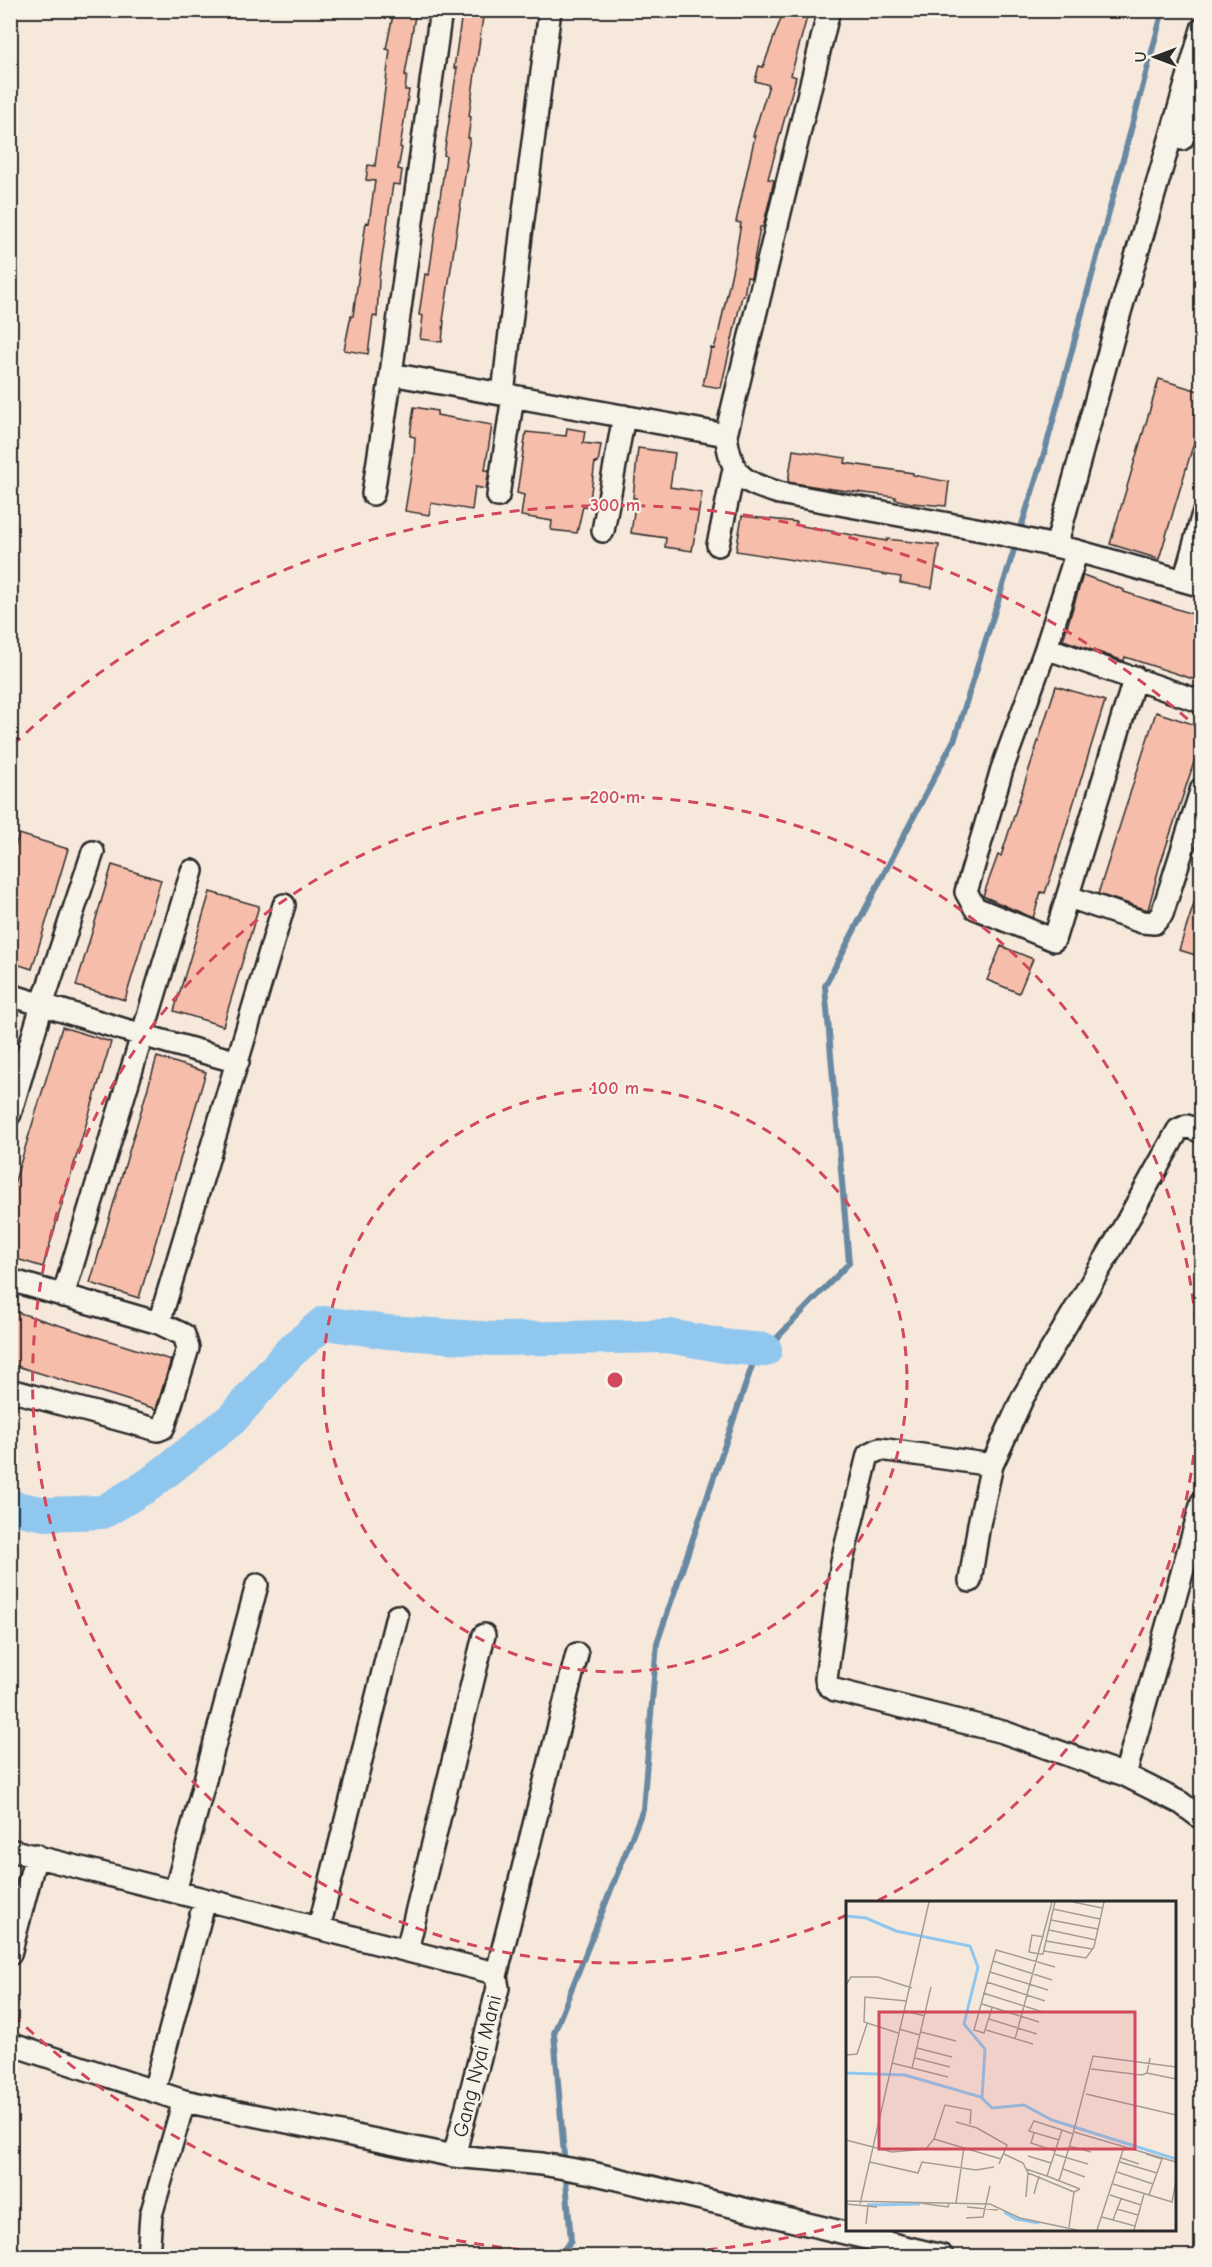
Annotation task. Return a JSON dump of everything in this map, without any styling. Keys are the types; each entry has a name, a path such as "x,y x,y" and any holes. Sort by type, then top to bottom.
{"street":[{"path":"373,494 441,10"},
{"path":"498,496 521,235 550,10"},
{"path":"718,545 734,469 726,435 829,10"},
{"path":"1047,544 1118,319 1202,29"},
{"path":"1171,170 1200,93"},
{"path":"391,374 726,435"},
{"path":"603,531 624,416"},
{"path":"734,469 749,484 779,493 1047,544 1193,583 1202,517"},
{"path":"1077,551 1046,648 1002,770 966,891 975,908 1054,939 1069,897 1135,677"},
{"path":"1046,648 1202,702"},
{"path":"1069,897 1142,922 1154,923 1162,914 1202,788"},
{"path":"10,1114 42,1005 93,852"},
{"path":"63,1296 192,871"},
{"path":"159,1323 284,905"},
{"path":"10,995 238,1062"},
{"path":"970,1581 992,1465 1023,1397 1115,1243 1178,1131 1187,1126 1202,1132"},
{"path":"10,1280 159,1323 184,1335 188,1348 163,1428 152,1430 10,1390"},
{"path":"992,1465 880,1449 868,1455 842,1561 826,1679 828,1685 835,1690 1003,1732 1125,1775 1181,1803 1202,1819"},
{"path":"1125,1775 1200,1510"},
{"path":"175,1892 257,1585"},
{"path":"319,1928 397,1616"},
{"path":"407,1950 484,1635"},
{"name":"Gang Nyai Mani","path":"454,2156 498,1988 496,1976 577,1654"},
{"path":"10,1850 407,1950 487,1971 496,1976"},
{"path":"10,1954 36,1855"},
{"path":"154,2091 205,1900"},
{"path":"10,2044 184,2101 454,2156 542,2164 592,2173 942,2256"},
{"path":"148,2256 151,2215 184,2101"}],"building":[{"path":"394,10 416,10 405,75 407,75 405,90 409,90 400,147 402,148 398,169 402,170 400,185 393,184 379,279 377,317 373,316 368,354 344,350 351,316 353,316 366,222 369,223 375,181 366,180 368,165 375,166 390,50 386,49"},
{"path":"467,10 484,10 469,116 471,117 467,163 443,321 442,342 420,339 423,316 419,315 425,274 429,275 446,156 444,155 457,68 454,68 462,13 466,13"},
{"path":"784,10 809,10 791,75 796,77 768,179 774,180 771,194 763,227 760,227 751,278 747,277 744,296 742,296 721,388 703,385 711,348 714,349 719,331 735,258 741,223 736,222 755,136 753,136 769,85 755,81 759,66 763,67"},
{"path":"1159,379 1202,392 1202,416 1159,559 1110,544"},
{"path":"414,407 437,411 437,415 492,425 485,470 489,470 486,489 475,487 472,510 431,503 429,515 405,511 414,456 415,437 410,436"},
{"path":"567,428 585,431 583,443 601,445 598,463 595,462 589,507 583,506 577,533 551,530 552,521 521,516 524,495 517,493 526,432 566,436"},
{"path":"638,448 675,453 670,487 702,492 692,551 665,547 666,538 631,533 636,498 633,498"},
{"path":"793,450 846,458 845,463 913,473 913,475 949,482 946,506 911,503 895,499 896,497 788,482"},
{"path":"742,516 797,522 796,525 887,541 887,539 939,545 932,588 900,583 901,577 736,551"},
{"path":"1083,575 1124,590 1124,592 1202,617 1202,682 1125,657 1124,661 1063,640"},
{"path":"1056,686 1105,701 1052,873 1045,893 1041,892 1033,918 983,896 998,855 1001,856"},
{"path":"1156,712 1202,727 1202,738 1159,868 1148,910 1098,894"},
{"path":"19,834 68,849 32,969 10,962 10,863"},
{"path":"112,865 161,880 125,1000 76,986"},
{"path":"1198,891 1202,892 1202,948 1199,956 1179,950"},
{"path":"210,892 259,906 223,1026 174,1011"},
{"path":"1001,946 1033,959 1019,993 987,980"},
{"path":"62,1027 111,1042 43,1267 10,1257 10,1197"},
{"path":"157,1057 206,1072 139,1298 90,1283"},
{"path":"10,1310 171,1360 156,1409 10,1364"}],"waterway":[{"path":"558,2256 571,2241 554,2033 643,1809 657,1643 753,1363 849,1263 825,986 955,738 1045,451 1163,10"},
{"path":"10,1507 46,1514 103,1512 150,1484 232,1419 289,1353 324,1323 387,1332 494,1339 669,1336 730,1347 765,1350"}]}
